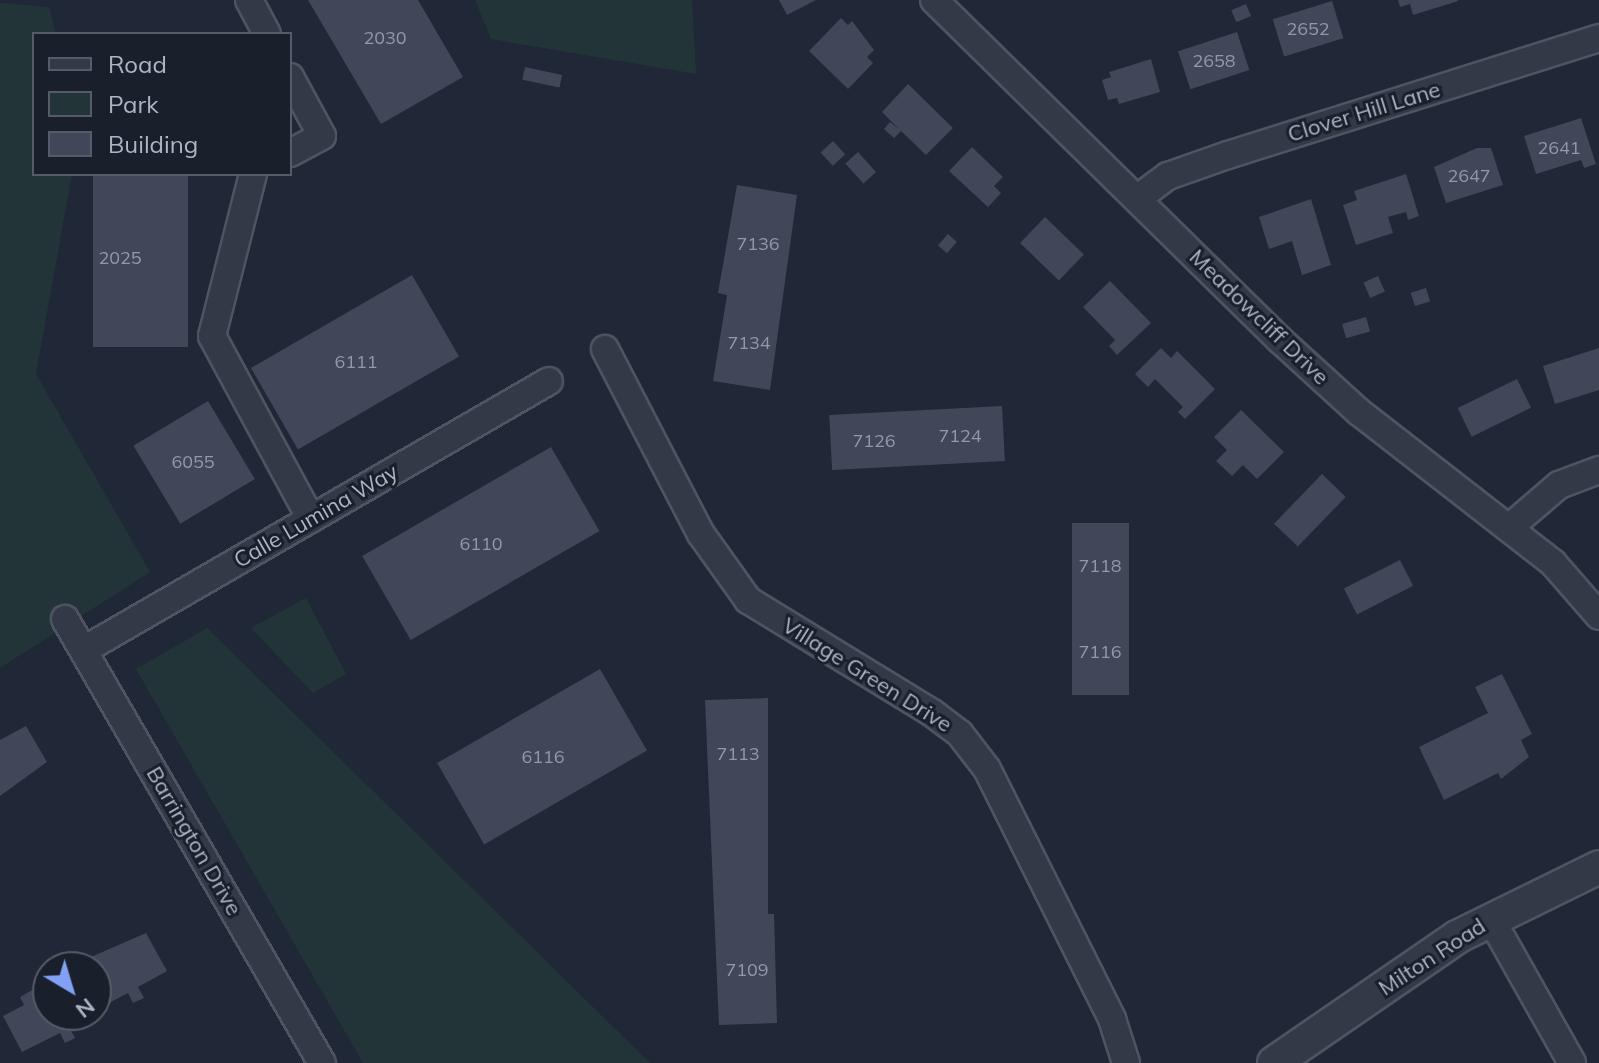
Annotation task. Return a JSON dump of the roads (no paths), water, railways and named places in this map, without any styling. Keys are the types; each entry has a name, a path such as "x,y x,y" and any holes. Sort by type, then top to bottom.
{"street":[{"path":"249,0 266,32"},
{"name":"Meadowcliff Drive","path":"934,0 1359,412 1553,563 1599,616"},
{"name":"Clover Hill Lane","path":"1137,199 1168,176 1198,165 1599,38"},
{"path":"292,81 322,136 292,152"},
{"path":"252,176 212,336 311,519"},
{"name":"Village Green Drive","path":"605,349 701,534 748,600 931,712 960,734 987,769 1112,1019 1126,1063"},
{"name":"Calle Lumina Way","path":"84,650 549,381"},
{"path":"1510,527 1559,485 1599,470"},
{"name":"Barrington Drive","path":"65,619 322,1063"},
{"name":"Milton Road","path":"1274,1063 1491,919 1599,867"},
{"path":"1491,919 1572,1063"}]}
